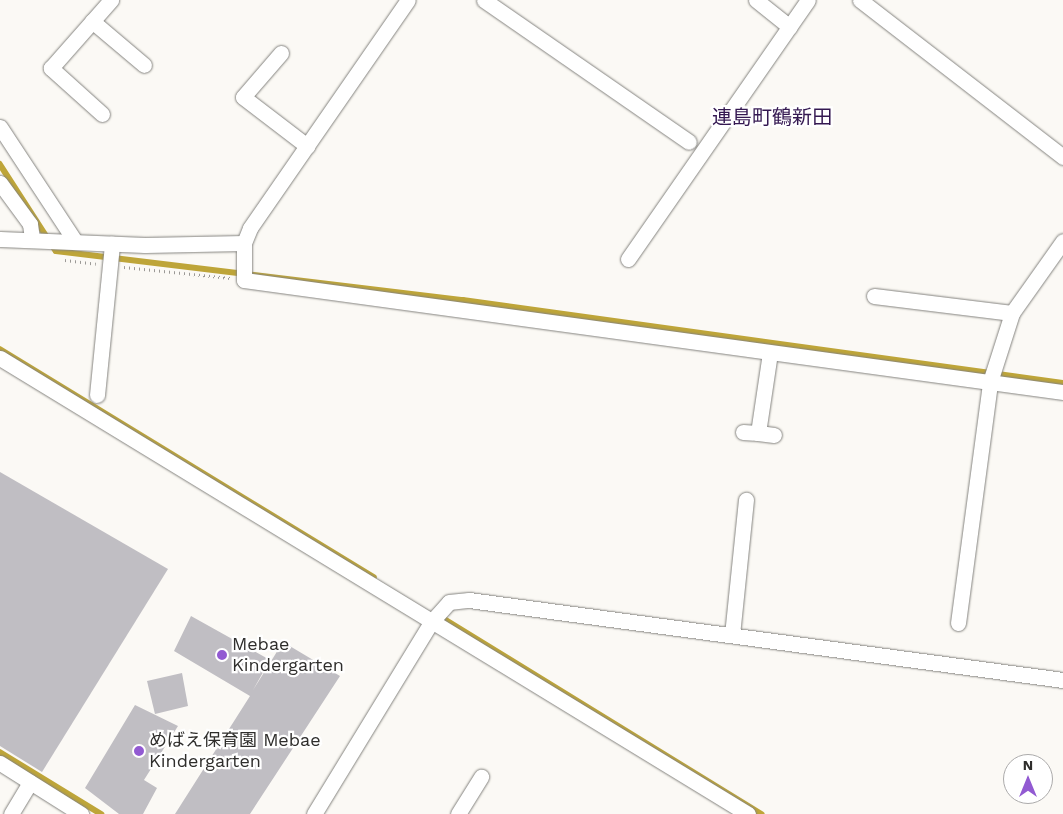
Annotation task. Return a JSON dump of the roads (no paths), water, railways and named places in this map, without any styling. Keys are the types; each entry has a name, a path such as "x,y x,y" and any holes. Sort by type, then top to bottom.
{"street":[{"path":"102,114 51,68 111,0"},
{"path":"408,0 250,228 244,243 244,275 770,353 992,376 1063,392"},
{"path":"484,0 689,142"},
{"path":"756,0 790,27"},
{"path":"628,259 808,0"},
{"path":"860,0 1063,157"},
{"path":"92,21 144,65"},
{"path":"281,53 244,97 307,146"},
{"path":"0,127 75,241"},
{"path":"0,183 43,239"},
{"path":"0,239 75,241 111,257 244,243"},
{"path":"958,623 992,376 1012,313 1063,241"},
{"path":"98,396 111,257"},
{"path":"874,296 1012,313"},
{"path":"758,433 770,353"},
{"path":"0,358 435,617 748,814"},
{"path":"743,432 774,436"},
{"path":"732,635 746,500"},
{"path":"314,814 435,617 449,602 469,600 1063,680"},
{"path":"0,763 81,814"},
{"path":"458,814 480,777"},
{"path":"11,814 30,782"}],"waterway":[{"path":"0,164 56,251 463,300 1063,383"},
{"path":"0,349 374,577"},
{"path":"438,615 762,814"},
{"path":"0,752 101,814"}],"place":[{"name":"Mebae Kindergarten","path":"222,655"},
{"name":"めばえ保育園 Mebae Kindergarten","path":"139,751"}],"district":[{"name":"連島町鶴新田","path":"772,117"}]}
